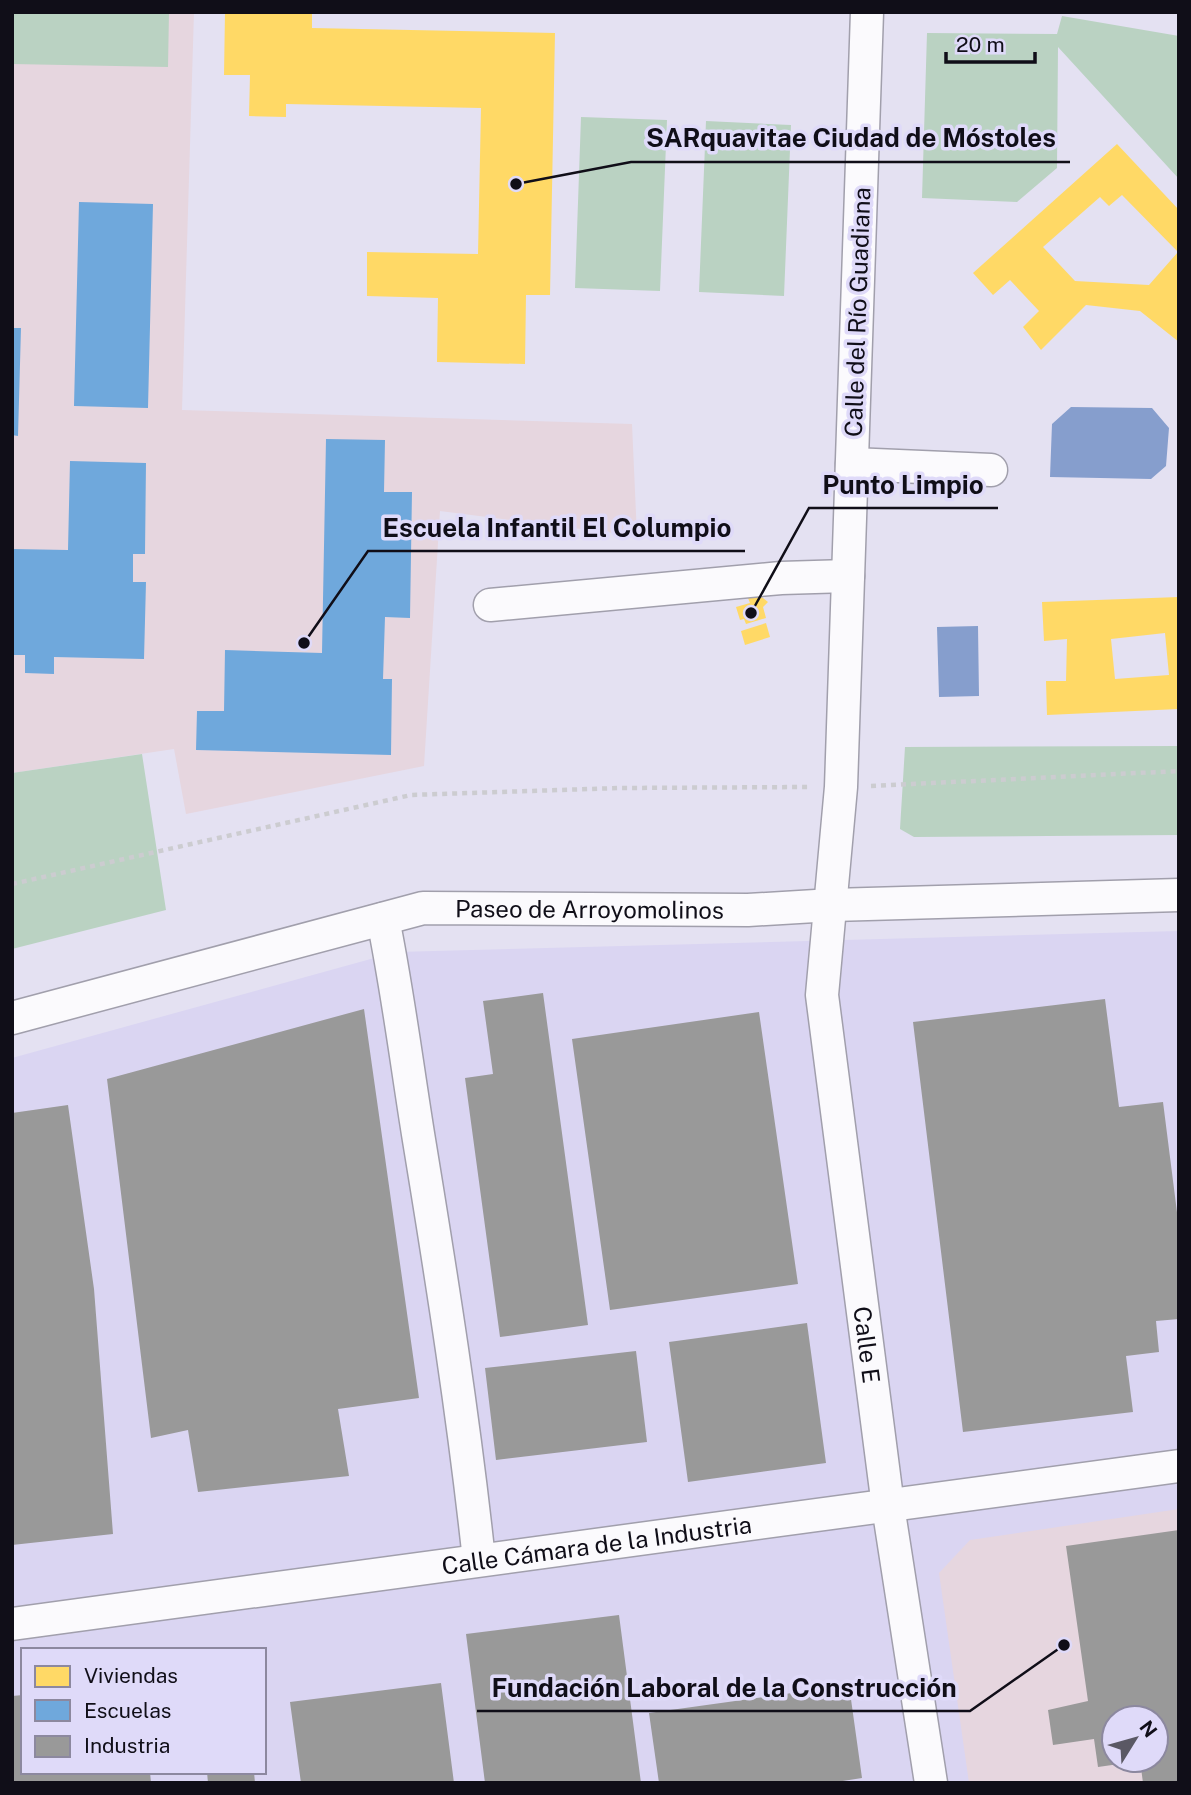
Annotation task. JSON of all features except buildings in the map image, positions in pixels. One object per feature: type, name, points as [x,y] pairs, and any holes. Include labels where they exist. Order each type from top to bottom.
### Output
[{"type":"street","name":"Calle del Río Guadiana","points":[[832,905],[841,787],[867,12]]},
{"type":"street","points":[[852,464],[991,470]]},
{"type":"street","points":[[490,605],[780,578],[848,576]]},
{"type":"street","name":"Paseo de Arroyomolinos","points":[[12,1018],[424,908],[748,910],[1179,895]]},
{"type":"street","name":"Calle E","points":[[832,905],[822,995],[888,1506],[931,1783]]},
{"type":"street","points":[[383,919],[400,1004],[411,1091],[463,1412],[479,1560]]},
{"type":"street","name":"Calle Cámara de la Industria","points":[[12,1624],[1179,1465]]},
{"type":"path","points":[[12,884],[411,795],[618,788],[841,787],[1179,771]]},
{"type":"shaded area","points":[[12,12],[194,12],[182,410],[632,424],[637,536],[440,511],[424,766],[186,814],[174,749],[12,773]]},
{"type":"shaded area","points":[[1179,931],[1179,1783],[12,1783],[12,1058],[396,952]]},
{"type":"shaded area","points":[[1179,1509],[1179,1783],[969,1783],[939,1573],[970,1540]]},
{"type":"green space","points":[[12,12],[169,12],[168,67],[12,64]]},
{"type":"green space","points":[[1062,16],[1179,36],[1179,179],[1058,47],[1057,168],[1017,202],[922,198],[927,33],[1057,34]]},
{"type":"green space","points":[[581,117],[667,120],[660,291],[575,288]]},
{"type":"green space","points":[[706,121],[791,125],[784,296],[699,292]]},
{"type":"green space","points":[[1179,746],[1179,835],[914,837],[900,829],[905,747]]},
{"type":"green space","points":[[142,754],[166,910],[12,949],[12,773]]},
{"type":"water","points":[[1071,407],[1152,408],[1169,428],[1166,466],[1151,479],[1050,477],[1052,424]]},
{"type":"water","points":[[978,626],[979,696],[939,697],[937,627]]},
{"type":"place","name":"SARquavitae Ciudad de Móstoles","points":[[516,184]]},
{"type":"place","name":"Punto Limpio","points":[[751,613]]},
{"type":"place","name":"Escuela Infantil El Columpio","points":[[304,643]]},
{"type":"place","name":"Fundación Laboral de la Construcción","points":[[1064,1645]]}]
